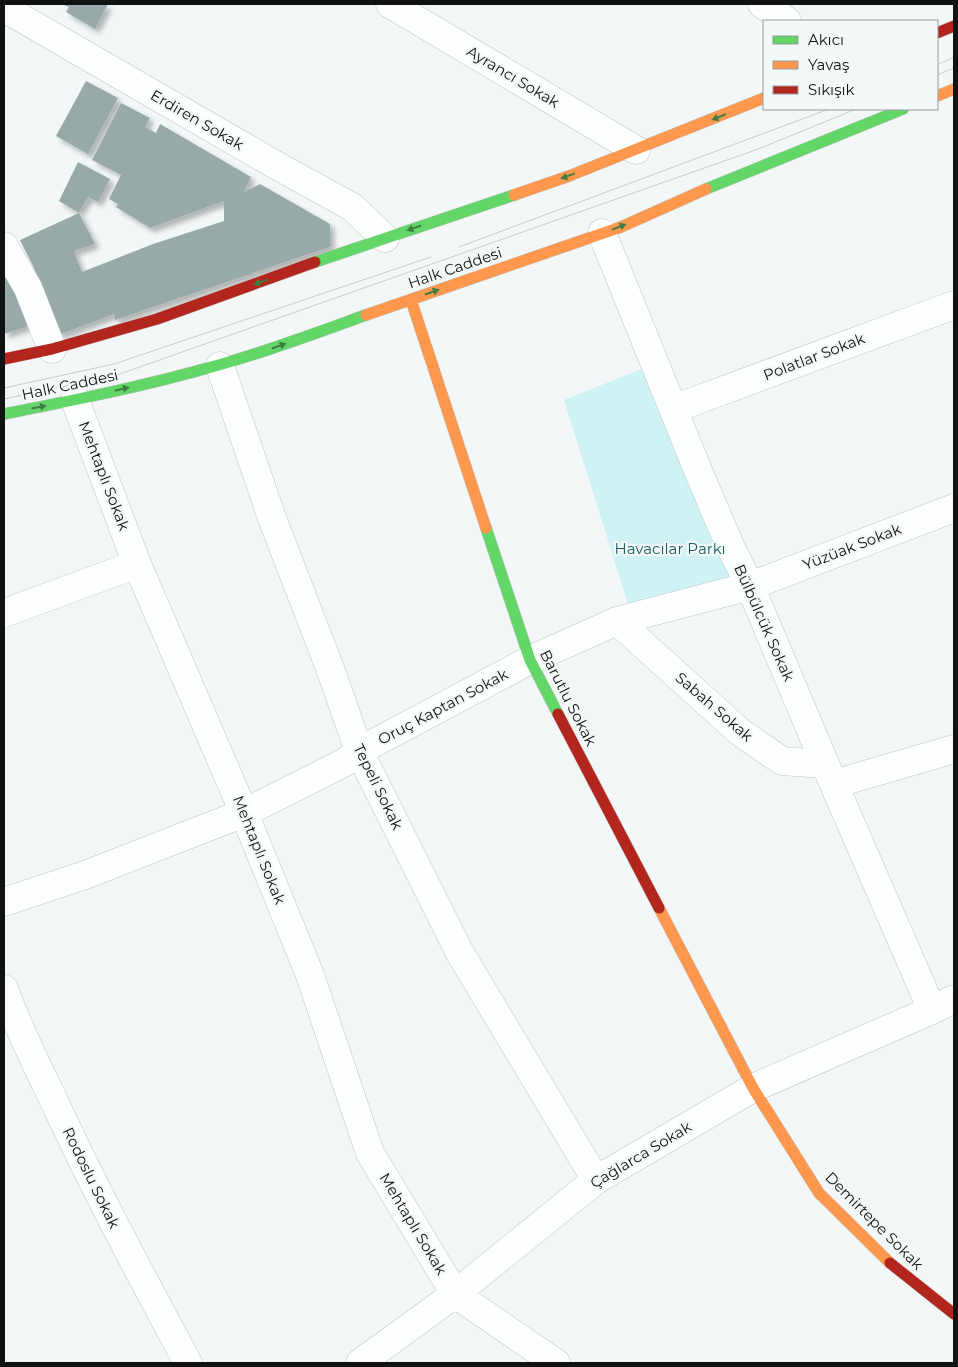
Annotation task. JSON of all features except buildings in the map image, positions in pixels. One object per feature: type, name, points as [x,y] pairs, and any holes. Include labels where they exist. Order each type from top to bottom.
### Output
[{"type":"main road","points":[[938,33],[954,26]]},
{"type":"main road","points":[[938,96],[954,89]]},
{"type":"main road","points":[[4,359],[52,349],[157,319],[385,238],[569,176],[763,98]]},
{"type":"main road","name":"Halk Caddesi","points":[[4,414],[75,400],[220,366],[621,227],[676,201],[901,110]]},
{"type":"main road","name":"Barutlu Sokak","points":[[410,300],[530,660],[753,1088]]},
{"type":"main road","name":"Demirtepe Sokak","points":[[753,1088],[819,1193],[892,1266],[954,1314]]},
{"type":"street","name":"Ayrancı Sokak","points":[[390,4],[636,150]]},
{"type":"street","name":"Erdiren Sokak","points":[[4,8],[352,208],[385,238]]},
{"type":"street","name":"Bülbülcük Sokak","points":[[602,233],[720,523],[750,586],[829,774],[943,1005]]},
{"type":"street","points":[[4,246],[28,288],[52,349]]},
{"type":"street","name":"Polatlar Sokak","points":[[674,409],[954,305]]},
{"type":"street","name":"Tepeli Sokak","points":[[220,366],[272,518],[331,671],[359,751],[460,953],[596,1180]]},
{"type":"street","name":"Mehtaplı Sokak","points":[[75,400],[137,564],[244,813],[310,975],[370,1153],[455,1294]]},
{"type":"street","name":"Yüzüak Sokak","points":[[750,586],[954,508]]},
{"type":"street","points":[[4,613],[137,564]]},
{"type":"street","name":"Oruç Kaptan Sokak","points":[[4,902],[85,875],[244,813],[345,762],[359,751],[530,660],[617,621],[750,586]]},
{"type":"street","name":"Sabah Sokak","points":[[617,621],[740,732],[782,761],[829,774]]},
{"type":"street","points":[[829,774],[954,749]]},
{"type":"street","name":"Rodoslu Sokak","points":[[4,989],[9,1018],[118,1232],[188,1363]]},
{"type":"street","name":"Çağlarca Sokak","points":[[360,1363],[455,1294],[596,1180],[753,1088],[943,1005]]},
{"type":"street","points":[[455,1294],[556,1363]]},
{"type":"green space","name":"Havacılar Parkı","points":[[654,364],[750,586],[632,617],[564,400]]},
{"type":"tram line","points":[[938,65],[954,57]]},
{"type":"tram line","points":[[938,75],[954,68]]},
{"type":"tram line","points":[[459,247],[826,110]]},
{"type":"tram line","points":[[4,399],[117,375],[761,148],[854,110]]},
{"type":"tram line","points":[[4,388],[114,364],[431,257]]},
{"type":"traffic: fast","points":[[706,189],[901,110]]},
{"type":"traffic: fast","points":[[315,262],[514,195]]},
{"type":"traffic: fast","points":[[4,414],[110,392],[234,361],[366,315]]},
{"type":"traffic: fast","points":[[486,528],[530,660],[558,714]]},
{"type":"traffic: slow","points":[[938,96],[954,89]]},
{"type":"traffic: slow","points":[[514,195],[569,176],[763,98]]},
{"type":"traffic: slow","points":[[366,315],[621,227],[706,189]]},
{"type":"traffic: slow","points":[[411,300],[486,528]]},
{"type":"traffic: slow","points":[[659,908],[753,1088],[819,1193],[890,1263]]},
{"type":"traffic: jam","points":[[938,33],[954,26]]},
{"type":"traffic: jam","points":[[4,359],[52,349],[157,319],[315,262]]},
{"type":"traffic: jam","points":[[558,714],[659,908]]},
{"type":"traffic: jam","points":[[890,1263],[954,1314]]}]
